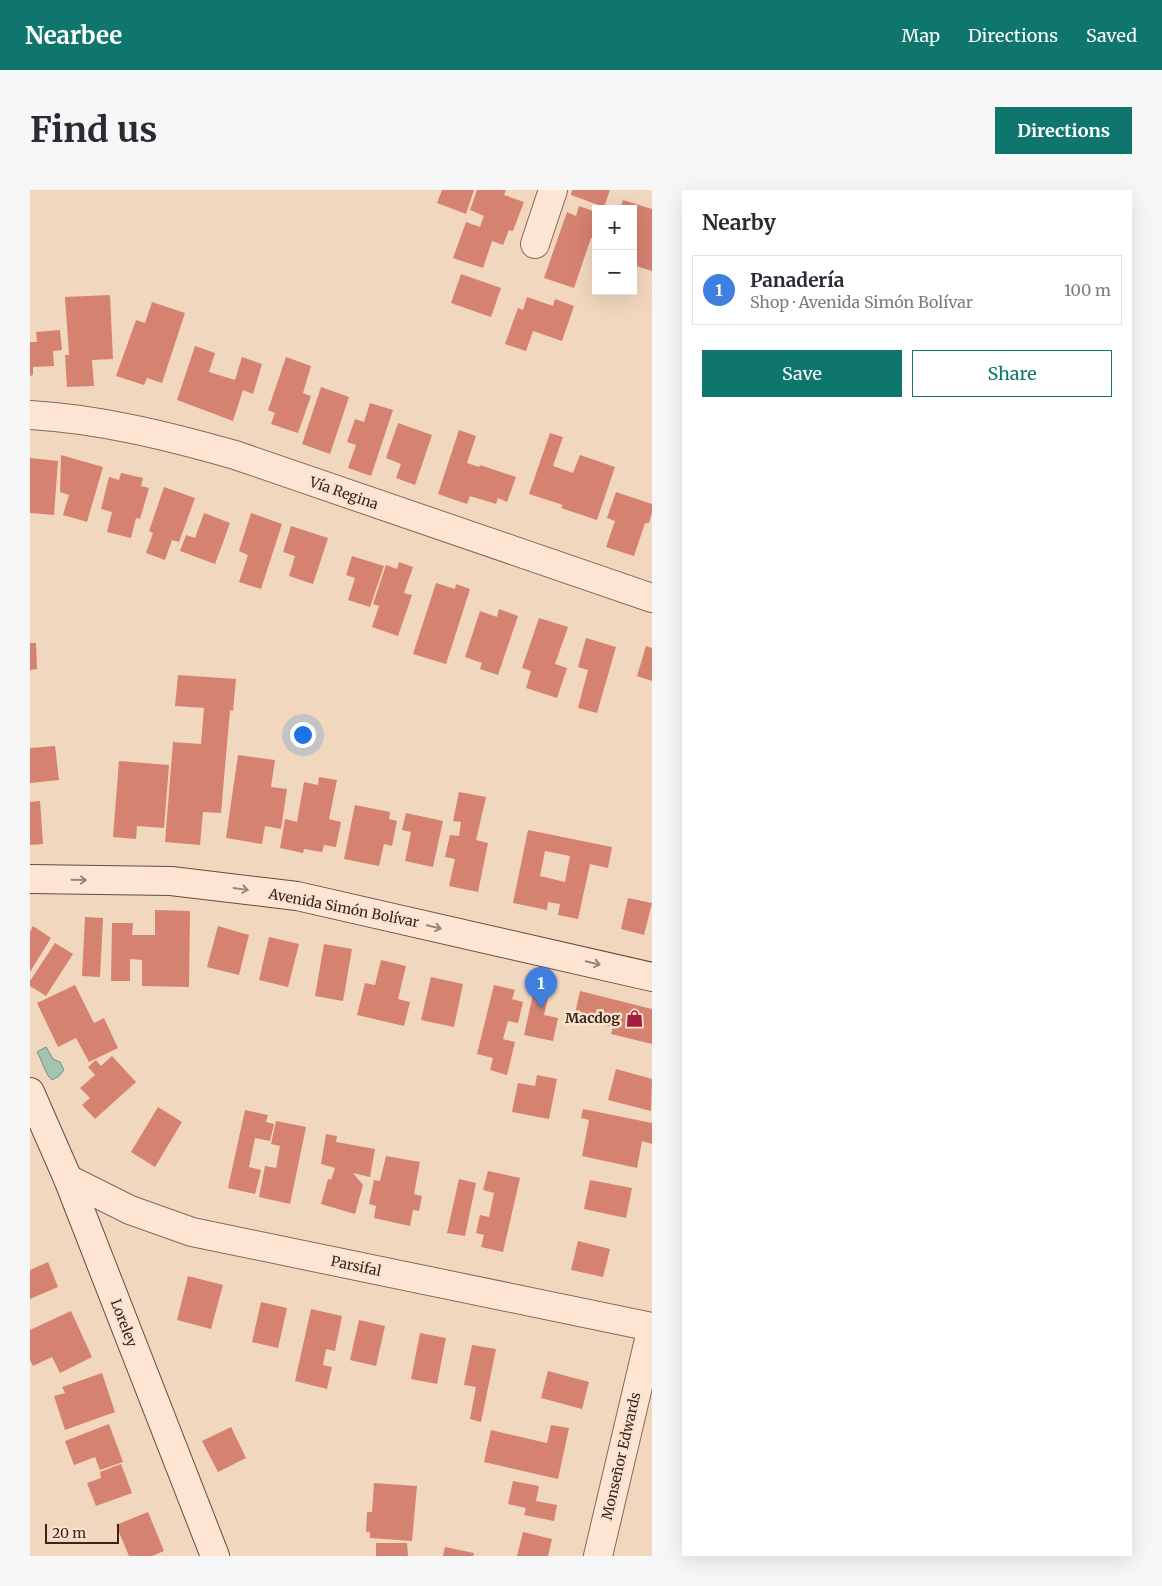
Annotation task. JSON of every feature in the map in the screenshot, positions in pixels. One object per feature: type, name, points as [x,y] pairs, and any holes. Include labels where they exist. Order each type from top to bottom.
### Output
[{"type":"street","points":[[535,244],[553,190]]},
{"type":"street","name":"Vía Regina","points":[[30,415],[134,429],[235,455],[652,598]]},
{"type":"street","name":"Avenida Simón Bolívar","points":[[30,879],[171,881],[297,896],[652,977]]},
{"type":"street","name":"Loreley","points":[[30,1092],[68,1179],[215,1556]]},
{"type":"street","name":"Parsifal","points":[[68,1179],[130,1210],[192,1232],[652,1327]]},
{"type":"street","name":"Monseñor Edwards","points":[[598,1556],[652,1327]]},
{"type":"shaded area","points":[[46,1047],[53,1059],[60,1062],[64,1070],[52,1080],[37,1052]]},
{"type":"building","points":[[442,190],[474,190],[466,214],[437,203]]},
{"type":"building","points":[[477,190],[506,190],[504,195],[524,202],[513,231],[509,230],[503,245],[492,241],[483,268],[453,258],[466,222],[480,227],[484,216],[470,210]]},
{"type":"building","points":[[572,190],[610,190],[605,205],[598,205],[571,195]]},
{"type":"building","points":[[623,200],[652,209],[652,271],[637,266],[637,205],[621,205]]},
{"type":"building","points":[[579,206],[592,211],[592,238],[574,288],[544,278],[567,212],[576,216]]},
{"type":"building","points":[[461,274],[501,288],[491,317],[451,303]]},
{"type":"building","points":[[110,295],[113,359],[92,360],[94,386],[67,387],[65,355],[69,355],[65,297]]},
{"type":"building","points":[[527,297],[553,306],[555,299],[574,306],[562,341],[533,331],[526,351],[505,344],[518,308],[523,310]]},
{"type":"building","points":[[152,302],[185,313],[162,383],[147,378],[144,385],[116,376],[136,320],[145,323]]},
{"type":"building","points":[[60,330],[62,350],[53,351],[54,366],[33,367],[33,375],[30,376],[30,342],[37,342],[36,332]]},
{"type":"building","points":[[195,346],[215,353],[209,372],[235,380],[242,357],[262,364],[253,394],[243,390],[233,421],[177,400]]},
{"type":"building","points":[[286,357],[311,366],[303,393],[311,396],[298,433],[271,424],[275,413],[268,410]]},
{"type":"building","points":[[321,387],[349,397],[330,454],[302,444]]},
{"type":"building","points":[[370,403],[393,410],[371,476],[348,468],[356,445],[347,442],[355,419],[364,422]]},
{"type":"building","points":[[398,423],[432,435],[415,485],[396,478],[401,464],[386,458]]},
{"type":"building","points":[[459,430],[476,436],[467,463],[479,467],[480,465],[516,477],[507,502],[498,498],[496,504],[470,496],[467,504],[438,494]]},
{"type":"building","points":[[550,433],[563,437],[553,466],[573,473],[580,455],[615,467],[597,520],[561,508],[563,505],[529,494]]},
{"type":"building","points":[[61,455],[103,467],[87,522],[63,515],[69,495],[60,492]]},
{"type":"building","points":[[30,458],[58,461],[54,515],[30,513]]},
{"type":"building","points":[[121,473],[143,478],[141,486],[149,488],[140,519],[136,518],[131,538],[107,532],[112,512],[101,509],[109,477],[119,480]]},
{"type":"building","points":[[164,487],[195,498],[179,542],[172,540],[165,560],[146,553],[153,533],[149,531]]},
{"type":"building","points":[[616,492],[652,504],[649,523],[645,523],[634,556],[606,547],[615,521],[607,518]]},
{"type":"building","points":[[204,513],[230,523],[215,564],[180,551],[186,535],[195,538]]},
{"type":"building","points":[[251,513],[282,524],[261,589],[239,582],[248,555],[239,551]]},
{"type":"building","points":[[291,526],[328,538],[313,584],[289,576],[295,556],[283,552]]},
{"type":"building","points":[[352,556],[384,566],[370,607],[348,600],[355,578],[346,575]]},
{"type":"building","points":[[399,562],[413,567],[404,593],[412,595],[398,636],[372,627],[379,606],[373,604],[386,565],[397,569]]},
{"type":"building","points":[[436,583],[455,589],[456,584],[470,589],[446,664],[413,654]]},
{"type":"building","points":[[499,609],[518,616],[498,675],[480,669],[482,663],[465,657],[480,611],[497,617]]},
{"type":"building","points":[[539,618],[568,627],[555,664],[567,668],[557,698],[526,688],[531,671],[522,668]]},
{"type":"building","points":[[586,638],[616,647],[597,713],[578,708],[588,670],[578,667]]},
{"type":"building","points":[[30,643],[36,643],[37,669],[30,670]]},
{"type":"building","points":[[646,646],[652,648],[652,681],[637,676]]},
{"type":"building","points":[[178,675],[236,679],[233,711],[230,710],[221,813],[203,812],[200,845],[165,842],[173,742],[201,744],[204,708],[175,706]]},
{"type":"building","points":[[55,746],[59,780],[30,783],[30,748]]},
{"type":"building","points":[[238,755],[275,760],[271,787],[287,789],[281,829],[265,826],[262,844],[226,838]]},
{"type":"building","points":[[119,761],[169,765],[164,828],[137,826],[136,839],[113,837]]},
{"type":"building","points":[[319,777],[337,780],[329,819],[341,822],[336,847],[324,845],[322,852],[304,849],[303,853],[280,848],[285,819],[297,822],[304,782],[318,785]]},
{"type":"building","points":[[459,792],[486,797],[476,840],[488,843],[478,892],[449,886],[455,859],[445,857],[450,835],[459,836],[461,822],[453,821]]},
{"type":"building","points":[[40,801],[43,844],[30,845],[30,802]]},
{"type":"building","points":[[355,805],[390,812],[389,819],[397,821],[392,846],[384,844],[379,866],[344,859]]},
{"type":"building","points":[[406,813],[443,821],[433,867],[405,861],[411,832],[402,830]]},
{"type":"building","points":[[528,830],[612,847],[608,868],[590,864],[578,919],[558,915],[560,904],[548,902],[547,910],[513,903]],"holes":[[[545,851],[570,856],[565,882],[540,876]]]},
{"type":"building","points":[[628,898],[652,903],[644,935],[621,929]]},
{"type":"building","points":[[155,910],[190,911],[189,987],[142,986],[142,960],[130,959],[130,981],[111,981],[112,923],[133,923],[132,935],[155,935]]},
{"type":"building","points":[[85,917],[103,918],[100,977],[82,976]]},
{"type":"building","points":[[33,926],[51,938],[30,972],[30,932]]},
{"type":"building","points":[[218,926],[249,935],[239,975],[207,967]]},
{"type":"building","points":[[269,937],[299,944],[288,987],[259,980]]},
{"type":"building","points":[[55,943],[73,954],[46,996],[30,986],[30,981]]},
{"type":"building","points":[[324,944],[352,949],[343,1001],[315,996]]},
{"type":"building","points":[[381,960],[406,966],[398,999],[410,1002],[404,1026],[357,1015],[365,983],[375,985]]},
{"type":"building","points":[[431,977],[463,984],[454,1027],[421,1020]]},
{"type":"building","points":[[75,985],[94,1023],[104,1018],[118,1048],[89,1062],[76,1038],[58,1047],[37,1003]]},
{"type":"building","points":[[494,985],[515,990],[512,999],[523,1002],[518,1023],[508,1021],[503,1039],[515,1042],[507,1075],[490,1070],[493,1058],[477,1054]]},
{"type":"building","points":[[534,990],[549,993],[544,1015],[558,1018],[553,1041],[524,1035]]},
{"type":"building","points":[[580,991],[652,1009],[652,1044],[611,1034],[613,1027],[574,1018]]},
{"type":"building","points":[[112,1056],[136,1082],[95,1119],[82,1105],[90,1098],[80,1088],[95,1075],[88,1067],[96,1060],[101,1066]]},
{"type":"building","points":[[616,1069],[652,1079],[651,1111],[608,1100]]},
{"type":"building","points":[[537,1075],[557,1079],[549,1119],[512,1112],[518,1083],[535,1086]]},
{"type":"building","points":[[158,1107],[182,1122],[155,1167],[131,1152]]},
{"type":"building","points":[[583,1109],[652,1123],[652,1144],[642,1141],[637,1168],[582,1156],[589,1120],[581,1118]]},
{"type":"building","points":[[245,1110],[268,1115],[266,1122],[274,1124],[270,1141],[255,1138],[249,1167],[261,1170],[255,1194],[228,1188]]},
{"type":"building","points":[[276,1121],[306,1127],[290,1204],[259,1197],[265,1166],[276,1168],[280,1146],[271,1144]]},
{"type":"building","points":[[326,1134],[337,1136],[336,1142],[375,1149],[370,1177],[353,1173],[363,1185],[355,1214],[321,1204],[328,1179],[331,1180],[335,1168],[321,1164]]},
{"type":"building","points":[[386,1156],[420,1162],[414,1194],[422,1196],[419,1211],[413,1210],[410,1226],[374,1218],[376,1206],[369,1204],[374,1180],[380,1181]]},
{"type":"building","points":[[488,1171],[520,1178],[503,1252],[481,1247],[484,1235],[476,1233],[480,1215],[489,1217],[494,1193],[483,1190]]},
{"type":"building","points":[[459,1179],[476,1183],[465,1236],[447,1233]]},
{"type":"building","points":[[590,1180],[632,1188],[626,1218],[584,1209]]},
{"type":"building","points":[[578,1241],[610,1249],[603,1277],[571,1270]]},
{"type":"building","points":[[48,1262],[58,1287],[30,1299],[30,1270]]},
{"type":"building","points":[[188,1276],[223,1285],[211,1329],[177,1320]]},
{"type":"building","points":[[261,1302],[287,1308],[278,1348],[252,1342]]},
{"type":"building","points":[[311,1309],[342,1316],[335,1351],[326,1349],[323,1365],[332,1367],[327,1389],[295,1381]]},
{"type":"building","points":[[71,1311],[92,1357],[60,1373],[52,1357],[33,1366],[30,1360],[30,1330]]},
{"type":"building","points":[[359,1320],[385,1326],[376,1366],[350,1360]]},
{"type":"building","points":[[420,1333],[446,1338],[437,1384],[411,1379]]},
{"type":"building","points":[[472,1345],[496,1349],[481,1422],[470,1419],[476,1387],[464,1385]]},
{"type":"building","points":[[548,1371],[589,1382],[582,1409],[541,1398]]},
{"type":"building","points":[[102,1373],[115,1412],[65,1430],[54,1396],[65,1393],[62,1387]]},
{"type":"building","points":[[109,1424],[123,1462],[100,1470],[95,1457],[74,1465],[65,1441]]},
{"type":"building","points":[[551,1425],[569,1428],[558,1479],[484,1462],[491,1430],[547,1443]]},
{"type":"building","points":[[231,1427],[246,1458],[218,1472],[202,1441]]},
{"type":"building","points":[[121,1464],[132,1493],[96,1506],[87,1483],[101,1478],[100,1472]]},
{"type":"building","points":[[513,1481],[539,1486],[536,1501],[557,1505],[554,1521],[524,1515],[526,1508],[508,1504]]},
{"type":"building","points":[[374,1483],[417,1486],[412,1541],[370,1538],[370,1532],[366,1532],[367,1512],[372,1512]]},
{"type":"building","points":[[148,1512],[164,1551],[152,1556],[129,1556],[116,1525]]},
{"type":"building","points":[[523,1532],[552,1539],[548,1556],[517,1556]]},
{"type":"building","points":[[376,1543],[407,1543],[408,1556],[376,1556]]},
{"type":"building","points":[[445,1547],[474,1553],[473,1556],[443,1556]]},
{"type":"place","name":"Panadería","points":[[541,1008]]},
{"type":"place","name":"Macdog","points":[[634,1018]]}]
